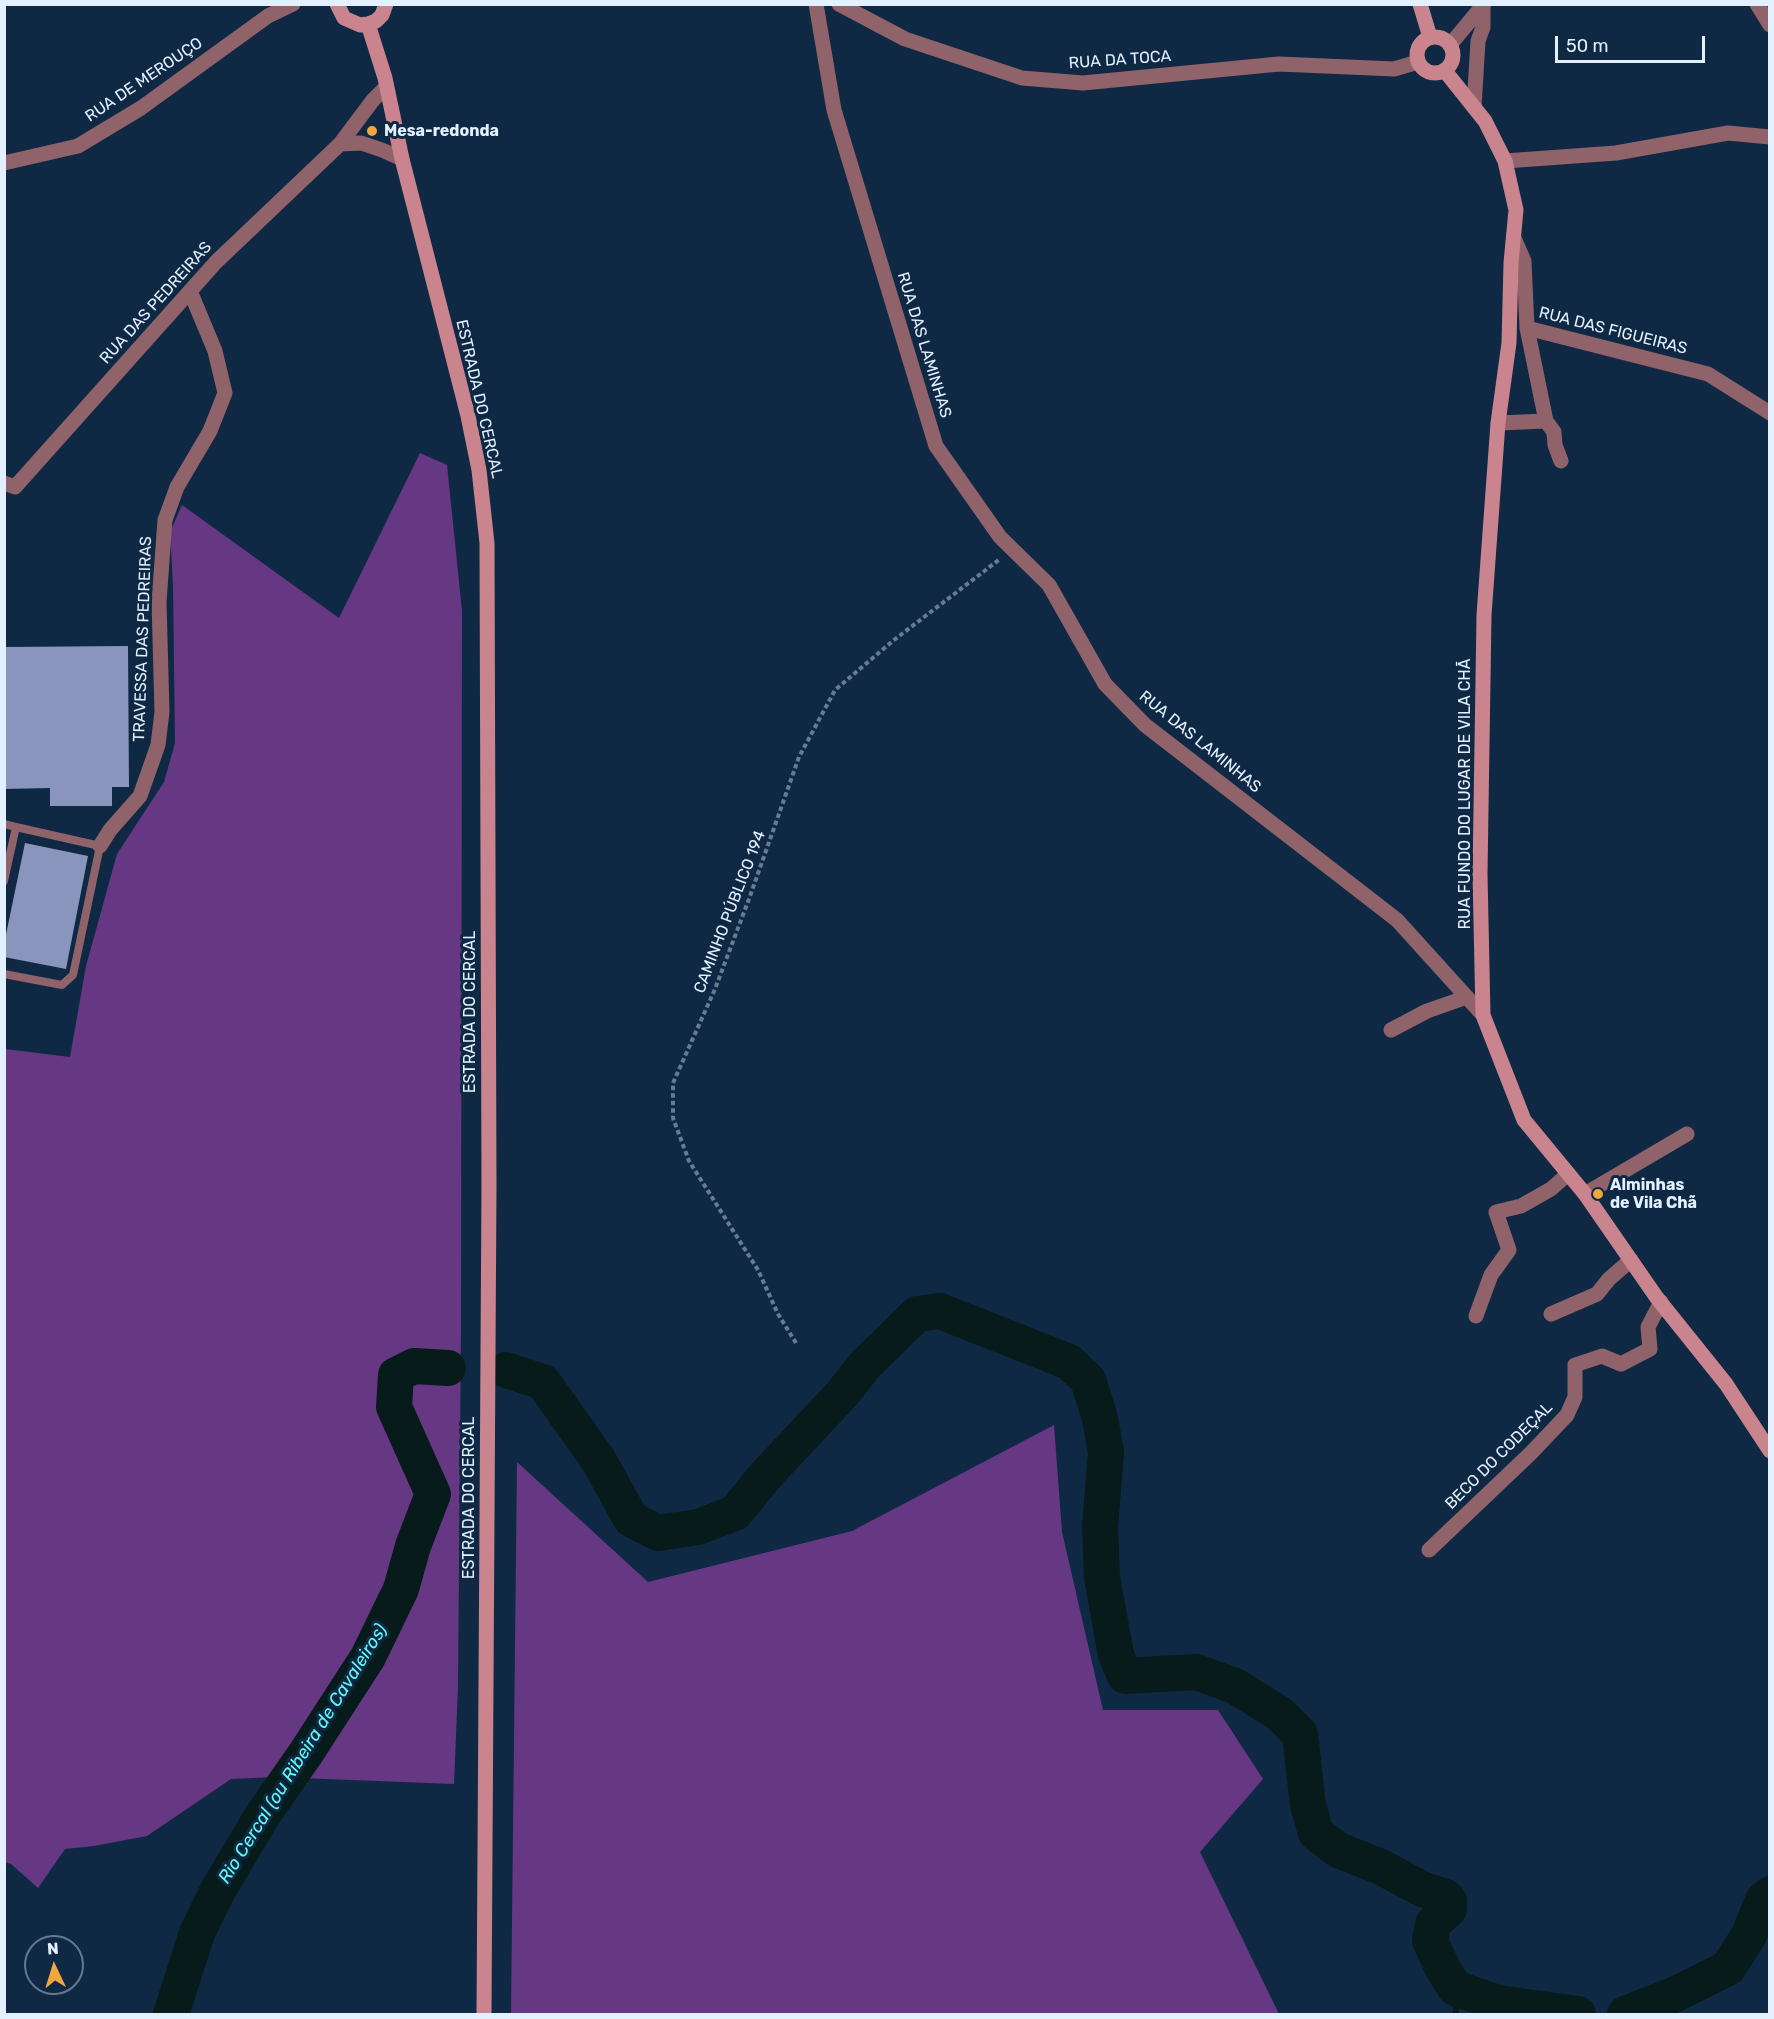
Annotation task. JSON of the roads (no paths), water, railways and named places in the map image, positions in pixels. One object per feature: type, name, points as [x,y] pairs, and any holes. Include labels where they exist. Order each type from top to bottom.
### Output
[{"type":"street","name":"RUA DE MEROUÇO","points":[[4,163],[78,146],[141,108],[268,16],[293,4]]},
{"type":"street","points":[[337,4],[344,18],[351,23],[368,24],[382,15],[386,4]]},
{"type":"street","name":"RUA DAS LAMINHAS","points":[[816,4],[834,110],[936,446],[1000,537],[1049,585],[1105,684],[1145,725],[1397,920],[1483,1015]]},
{"type":"street","name":"RUA DA TOCA","points":[[839,4],[905,39],[1022,78],[1083,83],[1279,63],[1394,69],[1418,62]]},
{"type":"street","points":[[1420,4],[1430,37]]},
{"type":"street","points":[[1757,4],[1770,25]]},
{"type":"street","points":[[1450,45],[1484,5]]},
{"type":"street","points":[[1474,107],[1478,41],[1483,27],[1484,5]]},
{"type":"street","name":"ESTRADA DO CERCAL","points":[[368,24],[386,87],[402,159],[468,416],[479,470],[487,543],[489,1198],[484,2014]]},
{"type":"street","points":[[1430,37],[1442,38],[1450,45],[1452,62],[1445,70],[1432,73],[1421,68],[1418,62],[1417,50],[1420,44],[1430,37]]},
{"type":"street","name":"RUA FUNDO DO LUGAR DE VILA CHÃ","points":[[1445,70],[1485,121],[1505,161],[1516,210],[1511,263],[1509,343],[1498,423],[1484,615],[1480,874],[1483,1015],[1524,1120],[1585,1194],[1660,1302],[1726,1384],[1770,1450]]},
{"type":"street","name":"RUA DAS PEDREIRAS","points":[[4,499],[10,485],[216,262],[340,144],[373,100],[386,87]]},
{"type":"street","points":[[1505,161],[1616,153],[1728,133],[1770,137]]},
{"type":"street","points":[[340,144],[361,143],[402,159]]},
{"type":"street","name":"RUA DAS FIGUEIRAS","points":[[1514,238],[1524,261],[1527,328],[1708,374],[1770,413]]},
{"type":"street","name":"TRAVESSA DAS PEDREIRAS","points":[[100,846],[110,830],[140,796],[159,745],[162,712],[159,602],[165,520],[177,487],[210,432],[225,393],[215,351],[190,291]]},
{"type":"street","points":[[1527,328],[1546,421],[1554,432],[1555,445],[1561,461]]},
{"type":"street","points":[[1498,423],[1546,421]]},
{"type":"street","points":[[1391,1030],[1427,1011],[1467,997]]},
{"type":"street","points":[[1585,1194],[1687,1134]]},
{"type":"street","points":[[1476,1316],[1491,1275],[1509,1250],[1496,1212],[1521,1206],[1551,1189],[1568,1174]]},
{"type":"street","points":[[1551,1314],[1597,1294],[1609,1279],[1631,1260]]},
{"type":"street","name":"BECO DO CODEÇAL","points":[[1429,1550],[1531,1453],[1567,1415],[1575,1397],[1575,1365],[1602,1356],[1621,1364],[1650,1348],[1648,1327],[1660,1302]]},
{"type":"lane","points":[[4,824],[100,846],[73,975],[62,985],[4,974]]},
{"type":"lane","points":[[4,881],[16,827]]},
{"type":"waterway","name":"Rio Cercal (ou Ribeira de Cavaleiros)","points":[[506,1370],[543,1382],[599,1461],[631,1519],[658,1533],[698,1527],[735,1513],[766,1475],[842,1394],[865,1365],[917,1314],[940,1311],[1069,1362],[1088,1380],[1100,1418],[1106,1453],[1100,1527],[1102,1577],[1116,1655],[1125,1676],[1196,1672],[1235,1686],[1280,1714],[1300,1734],[1308,1805],[1316,1833],[1338,1850],[1381,1867],[1422,1889],[1446,1897],[1449,1901],[1449,1909],[1433,1924],[1430,1941],[1455,1988],[1498,2003],[1578,2014]]},
{"type":"waterway","name":"Rio Cercal (ou Ribeira de Cavaleiros)","points":[[171,2014],[197,1933],[217,1892],[262,1816],[368,1657],[401,1589],[413,1546],[433,1494],[394,1407],[396,1375],[414,1366],[448,1368]]},
{"type":"waterway","name":"Rio Cercal (ou Ribeira de Cavaleiros)","points":[[1625,2014],[1676,1994],[1728,1968],[1749,1935],[1763,1900],[1770,1894]]},
{"type":"waterway","points":[[1455,1988],[1456,2014]]},
{"type":"place","name":"Mesa-redonda","points":[[372,131]]},
{"type":"place","name":"Alminhas de Vila Chã","points":[[1598,1194]]}]
